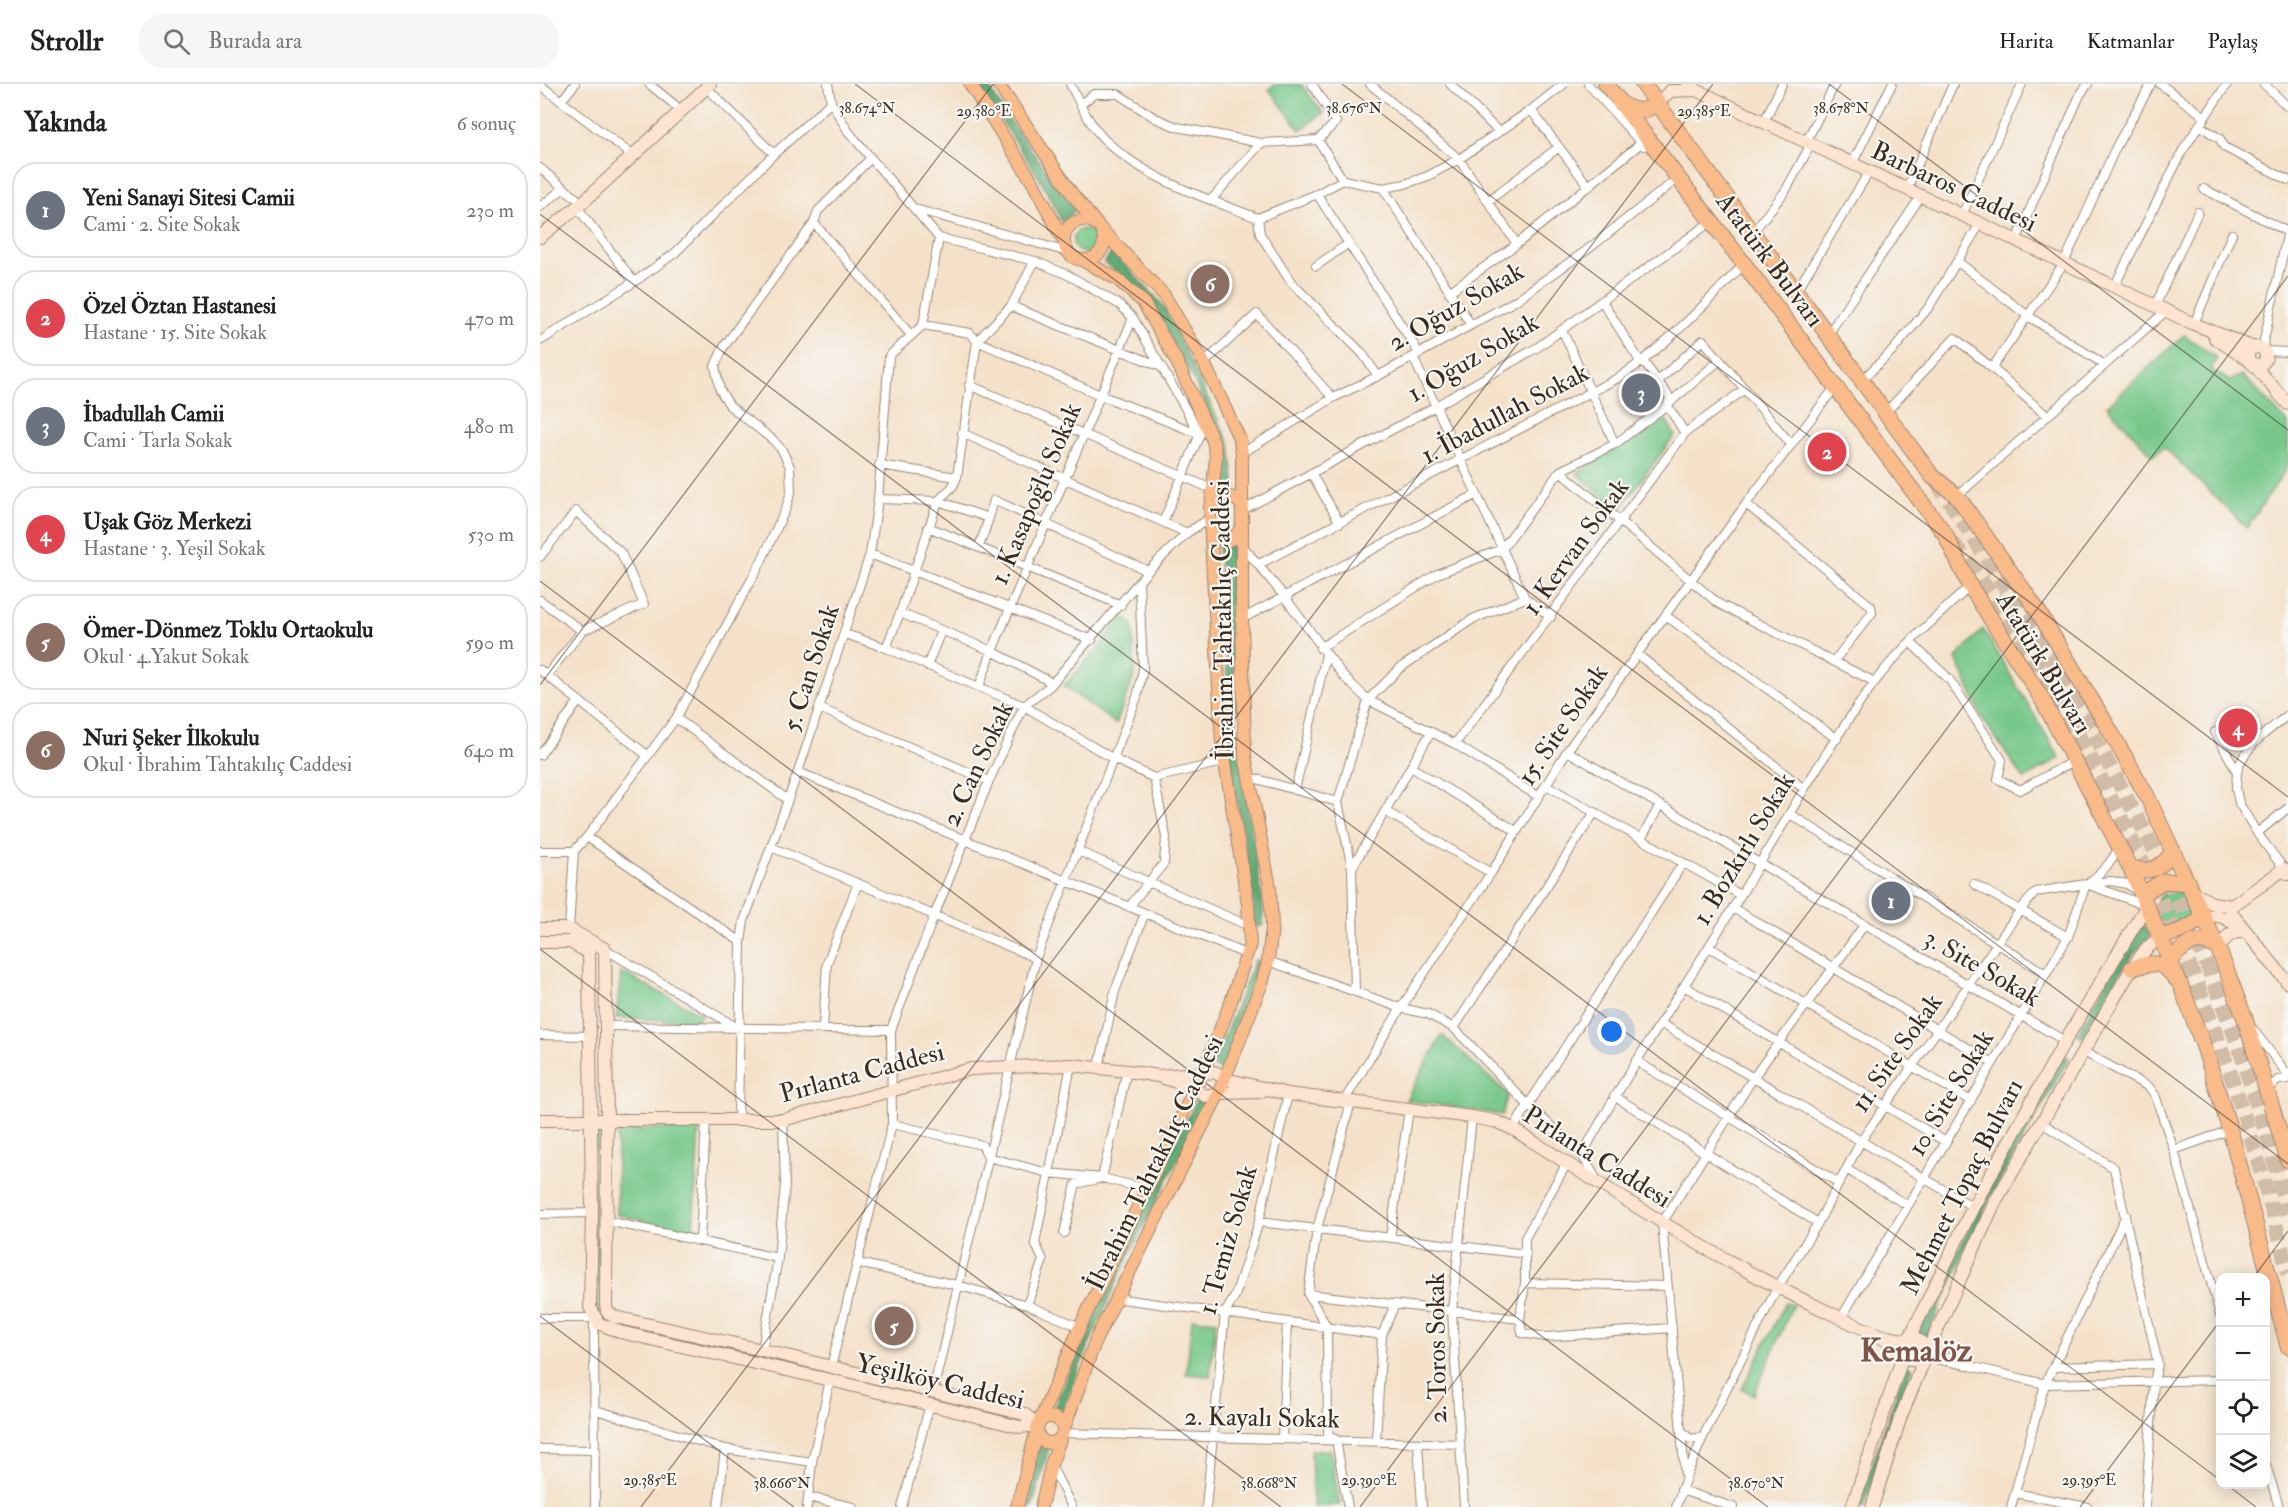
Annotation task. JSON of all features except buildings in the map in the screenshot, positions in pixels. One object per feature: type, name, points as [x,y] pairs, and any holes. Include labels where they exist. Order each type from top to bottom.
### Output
[{"type":"highway","name":"Atatürk Bulvarı","points":[[1606,84],[1677,179],[1712,221],[1945,534],[1970,586],[2042,699],[2130,867],[2181,986],[2204,1047],[2230,1130],[2288,1346]]},
{"type":"highway","points":[[1617,84],[1619,102],[1629,109],[1639,111],[1649,109],[1658,103]]},
{"type":"highway","name":"Atatürk Bulvarı","points":[[1643,84],[1863,379],[1932,476],[1957,496],[2036,608],[2109,729],[2146,796],[2218,948],[2246,1019],[2288,1160]]},
{"type":"highway","points":[[2130,867],[2141,872],[2157,868],[2173,851]]},
{"type":"highway","points":[[2145,900],[2163,881],[2191,888]]},
{"type":"highway","points":[[2161,936],[2174,934],[2204,917]]},
{"type":"highway","points":[[2171,960],[2192,942],[2208,943],[2218,948]]},
{"type":"highway","points":[[2132,968],[2152,963],[2164,965],[2181,986]]},
{"type":"main road","points":[[970,84],[1032,181],[1066,246],[1077,259],[1094,257],[1103,247],[1103,233],[1090,221],[1074,223],[1066,231],[1066,246]]},
{"type":"main road","name":"İbrahim Tahtakılıç Caddesi","points":[[998,84],[1033,139],[1099,227],[1164,295],[1204,363],[1240,440],[1243,507],[1241,544],[1245,756],[1270,888],[1272,927],[1269,961],[1225,1079],[1096,1339],[1051,1465],[1041,1507]]},
{"type":"main road","name":"İbrahim Tahtakılıç Caddesi","points":[[1017,1507],[1038,1425],[1080,1327],[1203,1072],[1231,1002],[1250,944],[1248,904],[1223,762],[1210,518],[1216,456],[1177,362],[1143,302],[1117,279],[1082,260]]},
{"type":"main road","points":[[1242,528],[1235,537],[1227,541],[1218,537],[1210,518],[1217,498],[1226,495],[1234,498],[1243,507]]},
{"type":"main road","points":[[1248,955],[1269,961]]},
{"type":"main road","points":[[1047,1418],[1056,1419],[1062,1425],[1063,1433],[1054,1442],[1045,1442],[1039,1435],[1038,1425],[1047,1418]]},
{"type":"street","points":[[561,101],[575,84]]},
{"type":"street","points":[[649,84],[681,110]]},
{"type":"street","points":[[828,84],[831,102],[848,131],[939,238],[1035,261],[1068,275],[1120,305],[1133,318],[1205,433]]},
{"type":"street","points":[[1070,84],[1105,141],[1141,168],[1167,183],[1258,218],[1317,194],[1343,180],[1383,188],[1405,184],[1428,176],[1499,132],[1564,84]]},
{"type":"street","points":[[1081,104],[1094,94],[1118,94],[1155,118],[1177,127],[1261,143],[1318,140],[1336,123],[1312,84]]},
{"type":"street","points":[[1370,84],[1458,159],[1517,244]]},
{"type":"street","points":[[1449,84],[1460,88],[1499,132]]},
{"type":"street","points":[[1588,84],[1640,144],[1659,155]]},
{"type":"street","points":[[1764,122],[1782,84]]},
{"type":"street","points":[[1753,232],[1786,190],[1835,84]]},
{"type":"street","points":[[1852,164],[1892,84]]},
{"type":"street","points":[[1907,189],[1953,84]]},
{"type":"street","points":[[1962,215],[2022,84]]},
{"type":"street","points":[[2016,241],[2079,95],[2088,84]]},
{"type":"street","points":[[1992,368],[2064,263],[2116,147],[2151,84]]},
{"type":"street","points":[[2114,287],[2182,150],[2227,84]]},
{"type":"street","points":[[2264,84],[2288,107]]},
{"type":"street","points":[[540,85],[632,155]]},
{"type":"street","points":[[540,237],[580,205],[708,86],[774,154]]},
{"type":"street","points":[[2166,86],[2204,116]]},
{"type":"street","points":[[1658,103],[1670,92],[1696,87]]},
{"type":"street","name":"Barbaros Caddesi","points":[[1696,87],[1852,164],[2194,324]]},
{"type":"street","points":[[540,341],[634,282],[675,253],[774,154],[831,102]]},
{"type":"street","points":[[1531,110],[1589,187]]},
{"type":"street","points":[[2199,125],[2220,139],[2224,147],[2288,180]]},
{"type":"street","points":[[1318,140],[1343,180]]},
{"type":"street","points":[[1211,200],[1261,143]]},
{"type":"street","points":[[1449,292],[1517,244],[1640,144]]},
{"type":"street","points":[[1488,201],[1559,147]]},
{"type":"street","points":[[570,936],[574,851],[676,718],[760,564],[791,492],[790,467],[782,450],[773,440],[730,406],[720,390],[715,366],[723,348],[814,223],[818,211],[871,158]]},
{"type":"street","points":[[540,168],[580,205],[634,282]]},
{"type":"street","points":[[1797,290],[1869,172]]},
{"type":"street","name":"2. Oğuz Sokak","points":[[1242,453],[1333,398],[1515,301],[1587,250],[1677,179]]},
{"type":"street","points":[[540,207],[564,188]]},
{"type":"street","points":[[1383,188],[1471,325]]},
{"type":"street","points":[[2194,324],[2251,362],[2258,365],[2264,361],[2260,349],[2288,231],[2204,189]]},
{"type":"street","points":[[1317,194],[1416,355],[1436,406],[1525,598],[1551,617]]},
{"type":"street","points":[[1829,333],[1921,196]]},
{"type":"street","points":[[914,208],[1066,246]]},
{"type":"street","points":[[1957,496],[2105,365],[2160,308],[2198,212]]},
{"type":"street","points":[[1258,218],[1260,234],[1291,282],[1362,353],[1378,376]]},
{"type":"street","name":"1. Oğuz Sokak","points":[[1243,507],[1436,406],[1538,347],[1712,221]]},
{"type":"street","points":[[814,223],[911,335]]},
{"type":"street","points":[[1863,379],[1894,349],[1929,307],[1980,224]]},
{"type":"street","points":[[2194,324],[2232,234]]},
{"type":"street","points":[[939,238],[923,325],[970,333],[976,341],[1100,395],[1205,433]]},
{"type":"street","points":[[1316,266],[1349,243]]},
{"type":"street","points":[[886,648],[938,501],[948,493],[957,477],[976,341],[1011,306],[1035,261]]},
{"type":"street","points":[[1958,262],[2028,316],[2105,365]]},
{"type":"street","name":"1. İbadullah Sokak","points":[[1259,564],[1341,524],[1620,377],[1641,363],[1695,314],[1744,264]]},
{"type":"street","points":[[1602,301],[1641,363],[1646,365],[1670,398],[1667,405]]},
{"type":"street","points":[[1011,306],[1162,367]]},
{"type":"street","points":[[1204,363],[1257,314],[1333,398]]},
{"type":"street","name":"1. Kasapoğlu Sokak","points":[[979,687],[992,651],[1133,318]]},
{"type":"street","points":[[2194,324],[2260,349],[2288,352]]},
{"type":"street","name":"5. Can Sokak","points":[[738,1120],[741,942],[744,921],[798,772],[870,554],[878,499],[889,356],[923,325]]},
{"type":"street","points":[[1562,330],[1615,444]]},
{"type":"street","points":[[1887,412],[1955,338],[2047,416]]},
{"type":"street","points":[[1658,381],[1703,340],[1791,444]]},
{"type":"street","points":[[1320,648],[1437,574],[1502,549],[1560,471],[1615,444],[1667,405],[1720,360]]},
{"type":"street","points":[[2251,362],[2288,404]]},
{"type":"street","points":[[969,385],[1212,489]]},
{"type":"street","name":"15. Site Sokak","points":[[1308,1294],[1317,1229],[1348,1102],[1401,1008],[1491,873],[1568,751],[1746,504],[1836,386]]},
{"type":"street","name":"1. Kervan Sokak","points":[[1455,744],[1685,433],[1745,389]]},
{"type":"street","points":[[1667,405],[1685,433]]},
{"type":"street","points":[[962,433],[1187,533]]},
{"type":"street","points":[[1163,522],[1182,477],[1205,433]]},
{"type":"street","points":[[879,465],[957,477]]},
{"type":"street","points":[[1560,471],[1719,604],[1875,682]]},
{"type":"street","points":[[1311,473],[1341,524]]},
{"type":"street","points":[[1242,619],[1477,494]]},
{"type":"street","points":[[878,499],[938,501],[989,518]]},
{"type":"street","points":[[979,547],[994,500],[1148,571]]},
{"type":"street","points":[[1746,504],[1871,606],[1872,613],[1833,661]]},
{"type":"street","points":[[540,557],[576,511],[621,553],[644,604],[582,632],[544,672],[648,756]]},
{"type":"street","name":"2. Can Sokak","points":[[807,1502],[812,1462],[830,1373],[892,1124],[891,1030],[989,781],[1024,706],[1051,685],[1092,640],[1148,571],[1187,533],[1210,518]]},
{"type":"street","points":[[928,527],[1120,605]]},
{"type":"street","points":[[1241,544],[1284,596],[1326,656],[1368,700],[1455,744],[1539,797]]},
{"type":"street","points":[[870,554],[1092,640]]},
{"type":"street","points":[[902,1507],[930,1404],[1036,958],[1137,697],[1143,669],[1139,582]]},
{"type":"street","name":"1. Bozkırlı Sokak","points":[[1582,1155],[1614,1096],[1733,908],[1804,789],[1875,682],[1911,643],[1970,586]]},
{"type":"street","points":[[1355,992],[1352,868],[1338,802],[1368,700],[1400,668],[1473,619],[1525,598]]},
{"type":"street","points":[[540,600],[582,632]]},
{"type":"street","points":[[900,613],[992,651],[1047,680],[1051,685]]},
{"type":"street","points":[[1666,616],[1838,739]]},
{"type":"street","points":[[927,666],[941,631]]},
{"type":"street","points":[[845,634],[886,648],[1024,706],[1112,758],[1154,778],[1223,762]]},
{"type":"street","points":[[1911,643],[1949,679],[2002,760],[1998,779],[2020,790],[2074,761]]},
{"type":"street","points":[[1637,654],[1804,789]]},
{"type":"street","points":[[1295,790],[1326,656]]},
{"type":"street","points":[[540,755],[579,701]]},
{"type":"street","points":[[819,708],[989,781]]},
{"type":"street","points":[[2191,888],[2212,903],[2232,906],[2286,871],[2257,833],[2239,803],[2236,789],[2237,772],[2242,757],[2288,715]]},
{"type":"street","points":[[676,718],[788,800]]},
{"type":"street","points":[[1352,868],[1431,732]]},
{"type":"street","points":[[2215,732],[2237,772]]},
{"type":"street","name":"3. Site Sokak","points":[[1568,751],[2065,1041]]},
{"type":"street","points":[[1411,767],[1516,831]]},
{"type":"street","points":[[798,772],[1248,955]]},
{"type":"street","points":[[1250,777],[1338,802]]},
{"type":"street","points":[[1129,907],[1164,863],[1166,837],[1154,778]]},
{"type":"street","points":[[1546,784],[1740,895]]},
{"type":"street","points":[[1641,839],[1660,805]]},
{"type":"street","points":[[2257,833],[2288,808]]},
{"type":"street","points":[[1385,811],[1491,873]]},
{"type":"street","points":[[1454,1028],[1595,812]]},
{"type":"street","points":[[1790,814],[2046,974]]},
{"type":"street","points":[[587,837],[741,942]]},
{"type":"street","points":[[771,847],[1036,958]]},
{"type":"street","points":[[2086,884],[2108,866],[2119,847]]},
{"type":"street","points":[[540,851],[574,851]]},
{"type":"street","points":[[1078,851],[1249,926]]},
{"type":"street","points":[[1513,1129],[1683,863]]},
{"type":"street","name":"11. Site Sokak","points":[[1676,1507],[1703,1437],[1777,1288],[1818,1223],[1861,1141],[2020,910],[2036,892],[2111,880],[2127,884],[2145,900]]},
{"type":"street","points":[[823,1029],[826,963],[858,883]]},
{"type":"street","points":[[1974,884],[2068,937]]},
{"type":"street","points":[[2086,884],[2145,900]]},
{"type":"street","name":"10. Site Sokak","points":[[1841,1318],[2068,937],[2086,884]]},
{"type":"street","name":"Mehmet Topaç Bulvarı","points":[[1852,1507],[1907,1346],[1973,1207],[2145,900]]},
{"type":"street","points":[[2232,906],[2231,914],[2288,983]]},
{"type":"street","points":[[1733,908],[1994,1063]]},
{"type":"street","points":[[1099,1067],[1116,991],[1145,913]]},
{"type":"street","points":[[2204,917],[2210,915],[2223,917],[2244,931]]},
{"type":"street","points":[[1686,1477],[1662,1223],[1753,1078],[1865,924]]},
{"type":"street","points":[[540,928],[605,949],[739,1028]]},
{"type":"street","points":[[2218,948],[2230,934],[2244,931]]},
{"type":"street","points":[[540,942],[570,936]]},
{"type":"street","points":[[570,936],[589,953],[592,1213],[590,1307],[594,1318],[596,1507]]},
{"type":"street","name":"Mehmet Topaç Bulvarı","points":[[1872,1507],[1901,1416],[1995,1202],[2132,968],[2145,949],[2161,936]]},
{"type":"street","points":[[1709,946],[1971,1101]]},
{"type":"street","points":[[589,953],[605,949]]},
{"type":"street","points":[[540,1318],[594,1318],[607,1312],[605,949]]},
{"type":"street","points":[[1269,961],[1401,1008],[1428,1014],[1454,1028],[1528,1105],[1582,1155],[1599,1183]]},
{"type":"street","points":[[1683,986],[1946,1142]]},
{"type":"street","points":[[2246,1019],[2288,1077],[2278,1080],[2268,1089]]},
{"type":"street","points":[[1660,1023],[1973,1207]]},
{"type":"street","points":[[540,1035],[590,1031],[607,1026],[891,1030]]},
{"type":"street","points":[[2065,1041],[2149,1087],[2155,1095],[2174,1150],[2216,1301]]},
{"type":"street","points":[[1636,1061],[1839,1183]]},
{"type":"street","points":[[1027,1305],[1043,1260],[1035,1243],[1071,1065]]},
{"type":"street","name":"Pırlanta Caddesi","points":[[540,1120],[783,1120],[892,1088],[971,1069],[1010,1067],[1071,1065],[1127,1071],[1158,1076],[1195,1088],[1205,1096],[1219,1093],[1283,1093]]},
{"type":"street","points":[[1102,1178],[1127,1071]]},
{"type":"street","name":"Pırlanta Caddesi","points":[[1158,1076],[1215,1071],[1225,1079],[1283,1093],[1497,1122],[1513,1129],[1662,1223],[1777,1288],[1907,1346]]},
{"type":"street","name":"1. Temiz Sokak","points":[[1206,1507],[1226,1313],[1235,1296],[1259,1222],[1283,1093]]},
{"type":"street","points":[[1614,1096],[1818,1223]]},
{"type":"street","points":[[1390,1238],[1409,1109]]},
{"type":"street","name":"2. Toros Sokak","points":[[1464,1507],[1452,1311],[1472,1117]]},
{"type":"street","points":[[700,1241],[706,1119]]},
{"type":"street","points":[[760,1363],[778,1258],[785,1184],[783,1120]]},
{"type":"street","points":[[2040,1122],[2114,1168],[2158,1364],[2154,1382],[2145,1507]]},
{"type":"street","points":[[892,1124],[982,1145],[988,1157],[1048,1173],[1102,1178],[1147,1189]]},
{"type":"street","points":[[2174,1150],[2230,1130]]},
{"type":"street","points":[[1567,1163],[1525,1238],[1525,1283],[1520,1319],[1522,1333],[1545,1337],[1671,1328]]},
{"type":"street","points":[[1846,1168],[1907,1205]]},
{"type":"street","points":[[1064,1233],[1076,1184],[1102,1178]]},
{"type":"street","points":[[540,1214],[592,1213]]},
{"type":"street","points":[[2011,1507],[2045,1384],[2126,1215]]},
{"type":"street","points":[[607,1221],[778,1258]]},
{"type":"street","points":[[1259,1222],[1526,1254]]},
{"type":"street","points":[[858,1263],[1027,1305],[1080,1327]]},
{"type":"street","points":[[1525,1283],[1667,1286]]},
{"type":"street","points":[[1308,1294],[1520,1319]]},
{"type":"street","points":[[1308,1294],[1327,1327],[1329,1434],[1336,1440],[1348,1507]]},
{"type":"street","points":[[1115,1298],[1382,1335]]},
{"type":"street","points":[[1376,1442],[1382,1335],[1395,1304]]},
{"type":"street","name":"Yeşilköy Caddesi","points":[[607,1312],[615,1317],[762,1350],[930,1404],[1020,1427],[1038,1425]]},
{"type":"street","name":"Yeşilköy Caddesi","points":[[594,1318],[603,1326],[620,1332],[760,1363],[933,1391],[1024,1414],[1038,1425]]},
{"type":"street","points":[[1281,1439],[1287,1322]]},
{"type":"street","points":[[1927,1353],[1914,1361],[1909,1358],[1907,1346],[1921,1341],[1927,1353],[2045,1384],[2216,1380]]},
{"type":"street","points":[[2054,1367],[2158,1364]]},
{"type":"street","points":[[596,1410],[725,1449],[812,1462]]},
{"type":"street","points":[[1681,1430],[1690,1439],[1703,1437]]},
{"type":"street","name":"2. Kayalı Sokak","points":[[1063,1433],[1460,1444]]},
{"type":"street","points":[[1418,1443],[1422,1507]]},
{"type":"street","points":[[540,1449],[596,1450]]},
{"type":"street","points":[[718,1507],[725,1449]]},
{"type":"street","points":[[1051,1465],[1072,1507]]},
{"type":"street","points":[[2270,1480],[2279,1507]]},
{"type":"street","points":[[1681,1490],[1733,1507]]},
{"type":"street","points":[[2015,1493],[2087,1507]]},
{"type":"street","points":[[807,1502],[853,1507]]},
{"type":"green space","points":[[977,84],[987,84],[1008,118],[1075,210],[1062,222],[1038,176]]},
{"type":"green space","points":[[1276,84],[1301,84],[1323,113],[1300,130],[1269,89]]},
{"type":"green space","points":[[1085,229],[1090,230],[1096,236],[1096,246],[1090,252],[1085,253],[1080,252],[1074,246],[1073,241],[1074,236],[1080,230]]},
{"type":"green space","points":[[1112,252],[1166,311],[1230,444],[1235,489],[1221,492],[1223,452],[1219,436],[1193,379],[1153,306],[1135,285],[1104,263]]},
{"type":"green space","points":[[2184,335],[2217,358],[2211,370],[2230,381],[2242,375],[2288,423],[2288,466],[2247,528],[2164,447],[2153,456],[2107,406]]},
{"type":"green space","points":[[1663,415],[1675,435],[1621,508],[1614,507],[1577,473]]},
{"type":"green space","points":[[1218,545],[1235,545],[1231,602],[1237,740],[1263,904],[1263,925],[1257,927],[1254,925],[1247,858],[1230,762],[1225,630]]},
{"type":"green space","points":[[1121,614],[1133,625],[1135,674],[1116,724],[1064,686],[1100,646]]},
{"type":"green space","points":[[1983,629],[2060,758],[2024,779],[1982,718],[1956,658]]},
{"type":"green space","points":[[2173,891],[2185,896],[2190,908],[2185,920],[2173,925],[2161,920],[2156,908],[2161,896]]},
{"type":"green space","points":[[2143,923],[2151,937],[2141,945],[2123,969],[2084,1038],[2077,1034],[2116,964]]},
{"type":"green space","points":[[1255,960],[1261,962],[1222,1070],[1212,1066]]},
{"type":"green space","points":[[621,972],[701,1014],[698,1021],[616,1018]]},
{"type":"green space","points":[[1442,1035],[1508,1094],[1502,1115],[1406,1100]]},
{"type":"green space","points":[[2063,1054],[2069,1058],[1989,1200],[1926,1338],[1917,1334],[1986,1194]]},
{"type":"green space","points":[[1197,1099],[1207,1103],[1130,1254],[1078,1370],[1063,1410],[1059,1411],[1055,1405],[1103,1292]]},
{"type":"green space","points":[[602,1126],[600,1309],[596,1308],[596,1127]]},
{"type":"green space","points":[[699,1127],[693,1232],[617,1215],[617,1131]]},
{"type":"green space","points":[[1786,1302],[1793,1305],[1754,1395],[1742,1389]]},
{"type":"green space","points":[[1192,1319],[1216,1321],[1210,1376],[1186,1374]]},
{"type":"green space","points":[[1906,1365],[1913,1368],[1864,1507],[1858,1507]]},
{"type":"green space","points":[[1045,1444],[1049,1448],[1032,1507],[1023,1507],[1040,1446]]},
{"type":"green space","points":[[1330,1450],[1340,1505],[1313,1507],[1311,1451]]},
{"type":"tunnel","points":[[1936,481],[2058,668],[2157,855],[2203,955],[2238,1044],[2273,1155],[2288,1214]]},
{"type":"tunnel","points":[[1953,543],[2000,606],[2063,707],[2164,907],[2204,1002],[2232,1078],[2268,1195],[2288,1274]]},
{"type":"place","name":"Nuri Şeker İlkokulu","points":[[1210,284]]},
{"type":"place","name":"İbadullah Camii","points":[[1641,393]]},
{"type":"place","name":"Özel Öztan Hastanesi","points":[[1827,452]]},
{"type":"place","name":"Uşak Göz Merkezi","points":[[2238,728]]},
{"type":"place","name":"Yeni Sanayi Sitesi Camii","points":[[1891,901]]},
{"type":"place","name":"Ömer-Dönmez Toklu Ortaokulu","points":[[894,1326]]},
{"type":"district","name":"Kemalöz","points":[[1916,1351]]}]
